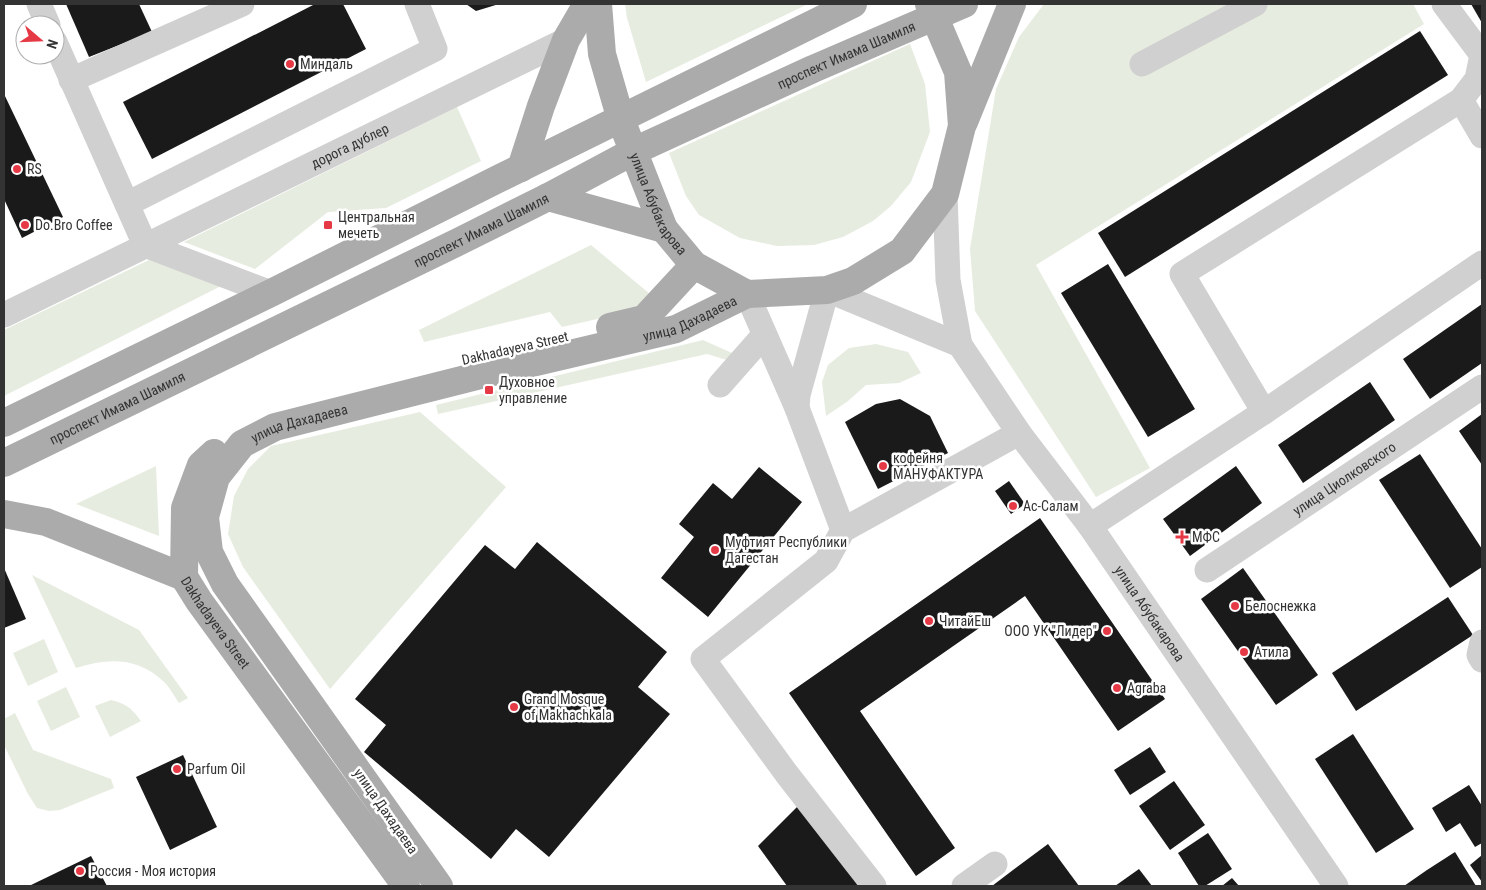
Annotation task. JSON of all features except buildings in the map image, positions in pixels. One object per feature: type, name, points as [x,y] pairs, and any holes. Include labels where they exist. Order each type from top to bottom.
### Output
[{"type":"main road","points":[[521,168],[541,106],[566,40],[587,4]]},
{"type":"main road","name":"улица Абубакарова","points":[[598,4],[602,54],[621,120],[664,229],[694,265],[746,294],[827,290],[853,281],[902,251],[945,194],[962,126],[958,72],[932,10]]},
{"type":"main road","points":[[4,423],[271,293],[621,120],[783,37],[853,4]]},
{"type":"main road","name":"проспект Имама Шамиля","points":[[4,463],[548,197],[634,152],[813,69],[932,10],[964,4]]},
{"type":"main road","points":[[962,126],[1012,4]]},
{"type":"main road","points":[[548,197],[664,229]]},
{"type":"main road","name":"Dakhadayeva Street","points":[[406,886],[184,578],[185,508],[201,465],[240,428],[272,413],[420,370],[644,319],[694,265]]},
{"type":"main road","name":"улица Дахадаева","points":[[439,886],[225,584],[209,552],[205,518],[216,476],[242,444],[274,427],[489,373],[676,329],[746,294]]},
{"type":"main road","points":[[4,514],[46,522],[184,578]]},
{"type":"street","points":[[71,80],[242,4]]},
{"type":"street","points":[[127,204],[435,49],[417,4]]},
{"type":"street","points":[[1142,64],[1255,4]]},
{"type":"street","points":[[1264,412],[1182,274],[1461,100],[1477,79],[1482,55],[1444,4]]},
{"type":"street","name":"дорога дублер","points":[[4,315],[566,40]]},
{"type":"street","points":[[65,65],[127,204],[138,248],[271,293]]},
{"type":"street","points":[[1461,100],[1482,136]]},
{"type":"street","name":"улица Абубакарова","points":[[945,194],[948,280],[960,345],[1019,433],[1090,526],[1336,886]]},
{"type":"street","points":[[1090,526],[1264,412],[1482,263]]},
{"type":"street","points":[[798,408],[798,395],[827,290]]},
{"type":"street","name":"улица Абубакарова","points":[[827,290],[960,345]]},
{"type":"street","points":[[746,294],[798,408],[843,530]]},
{"type":"street","points":[[720,385],[764,335]]},
{"type":"street","name":"улица Циолковского","points":[[1207,570],[1482,387]]},
{"type":"street","points":[[874,886],[786,773],[703,659],[826,561],[843,530],[1019,433]]},
{"type":"street","points":[[1482,642],[1478,655],[1482,660]]},
{"type":"street","points":[[964,886],[995,864]]},
{"type":"shaded area","points":[[625,4],[808,4],[646,82],[627,18]]},
{"type":"shaded area","points":[[1044,4],[1413,4],[1424,24],[1036,265],[1150,468],[1096,497],[975,311],[970,249],[996,89],[1019,37]]},
{"type":"shaded area","points":[[910,44],[925,84],[930,132],[911,182],[891,206],[873,221],[843,237],[814,245],[777,246],[740,238],[699,215],[686,196],[669,153]]},
{"type":"shaded area","points":[[457,107],[481,161],[386,208],[328,212],[255,269],[184,242]]},
{"type":"shaded area","points":[[591,245],[650,294],[632,311],[562,327],[550,312],[424,342],[419,330]]},
{"type":"shaded area","points":[[149,260],[221,286],[4,396],[4,330]]},
{"type":"shaded area","points":[[703,340],[732,353],[730,361],[707,354],[438,414],[436,405]]},
{"type":"shaded area","points":[[876,344],[908,352],[921,373],[899,383],[866,385],[848,401],[826,416],[822,382],[828,365],[849,348]]},
{"type":"shaded area","points":[[420,412],[506,487],[330,689],[243,567],[228,534],[234,496],[248,469],[271,446]]},
{"type":"shaded area","points":[[156,466],[159,536],[76,504]]},
{"type":"shaded area","points":[[32,575],[139,630],[188,698],[179,703],[163,681],[143,667],[132,664],[111,661],[76,668]]},
{"type":"shaded area","points":[[44,639],[58,672],[28,686],[13,653]]},
{"type":"shaded area","points":[[66,687],[80,717],[51,731],[37,701]]},
{"type":"shaded area","points":[[111,700],[128,707],[141,721],[110,737],[95,706]]},
{"type":"shaded area","points":[[15,713],[33,750],[111,779],[114,788],[60,810],[49,811],[37,808],[4,745],[4,719]]},
{"type":"place","name":"Миндаль","points":[[290,64]]},
{"type":"place","name":"RS","points":[[17,169]]},
{"type":"place","name":"Do.Bro Coffee","points":[[25,225]]},
{"type":"place","name":"Центральная мечеть","points":[[328,225]]},
{"type":"place","name":"Духовное управление","points":[[489,390]]},
{"type":"place","name":"кофейня МАНУФАКТУРА","points":[[883,466]]},
{"type":"place","name":"Ас-Салам","points":[[1013,506]]},
{"type":"place","name":"МФС","points":[[1182,537]]},
{"type":"place","name":"Муфтият Республики Дагестан","points":[[715,550]]},
{"type":"place","name":"Белоснежка","points":[[1235,606]]},
{"type":"place","name":"ЧитайЕш","points":[[929,621]]},
{"type":"place","name":"ООО УК \"Лидер\"","points":[[1107,631]]},
{"type":"place","name":"Атила","points":[[1244,652]]},
{"type":"place","name":"Agraba","points":[[1117,688]]},
{"type":"place","name":"Grand Mosque of Makhachkala","points":[[514,707]]},
{"type":"place","name":"Parfum Oil","points":[[177,769]]},
{"type":"place","name":"Россия - Моя история","points":[[80,871]]}]
